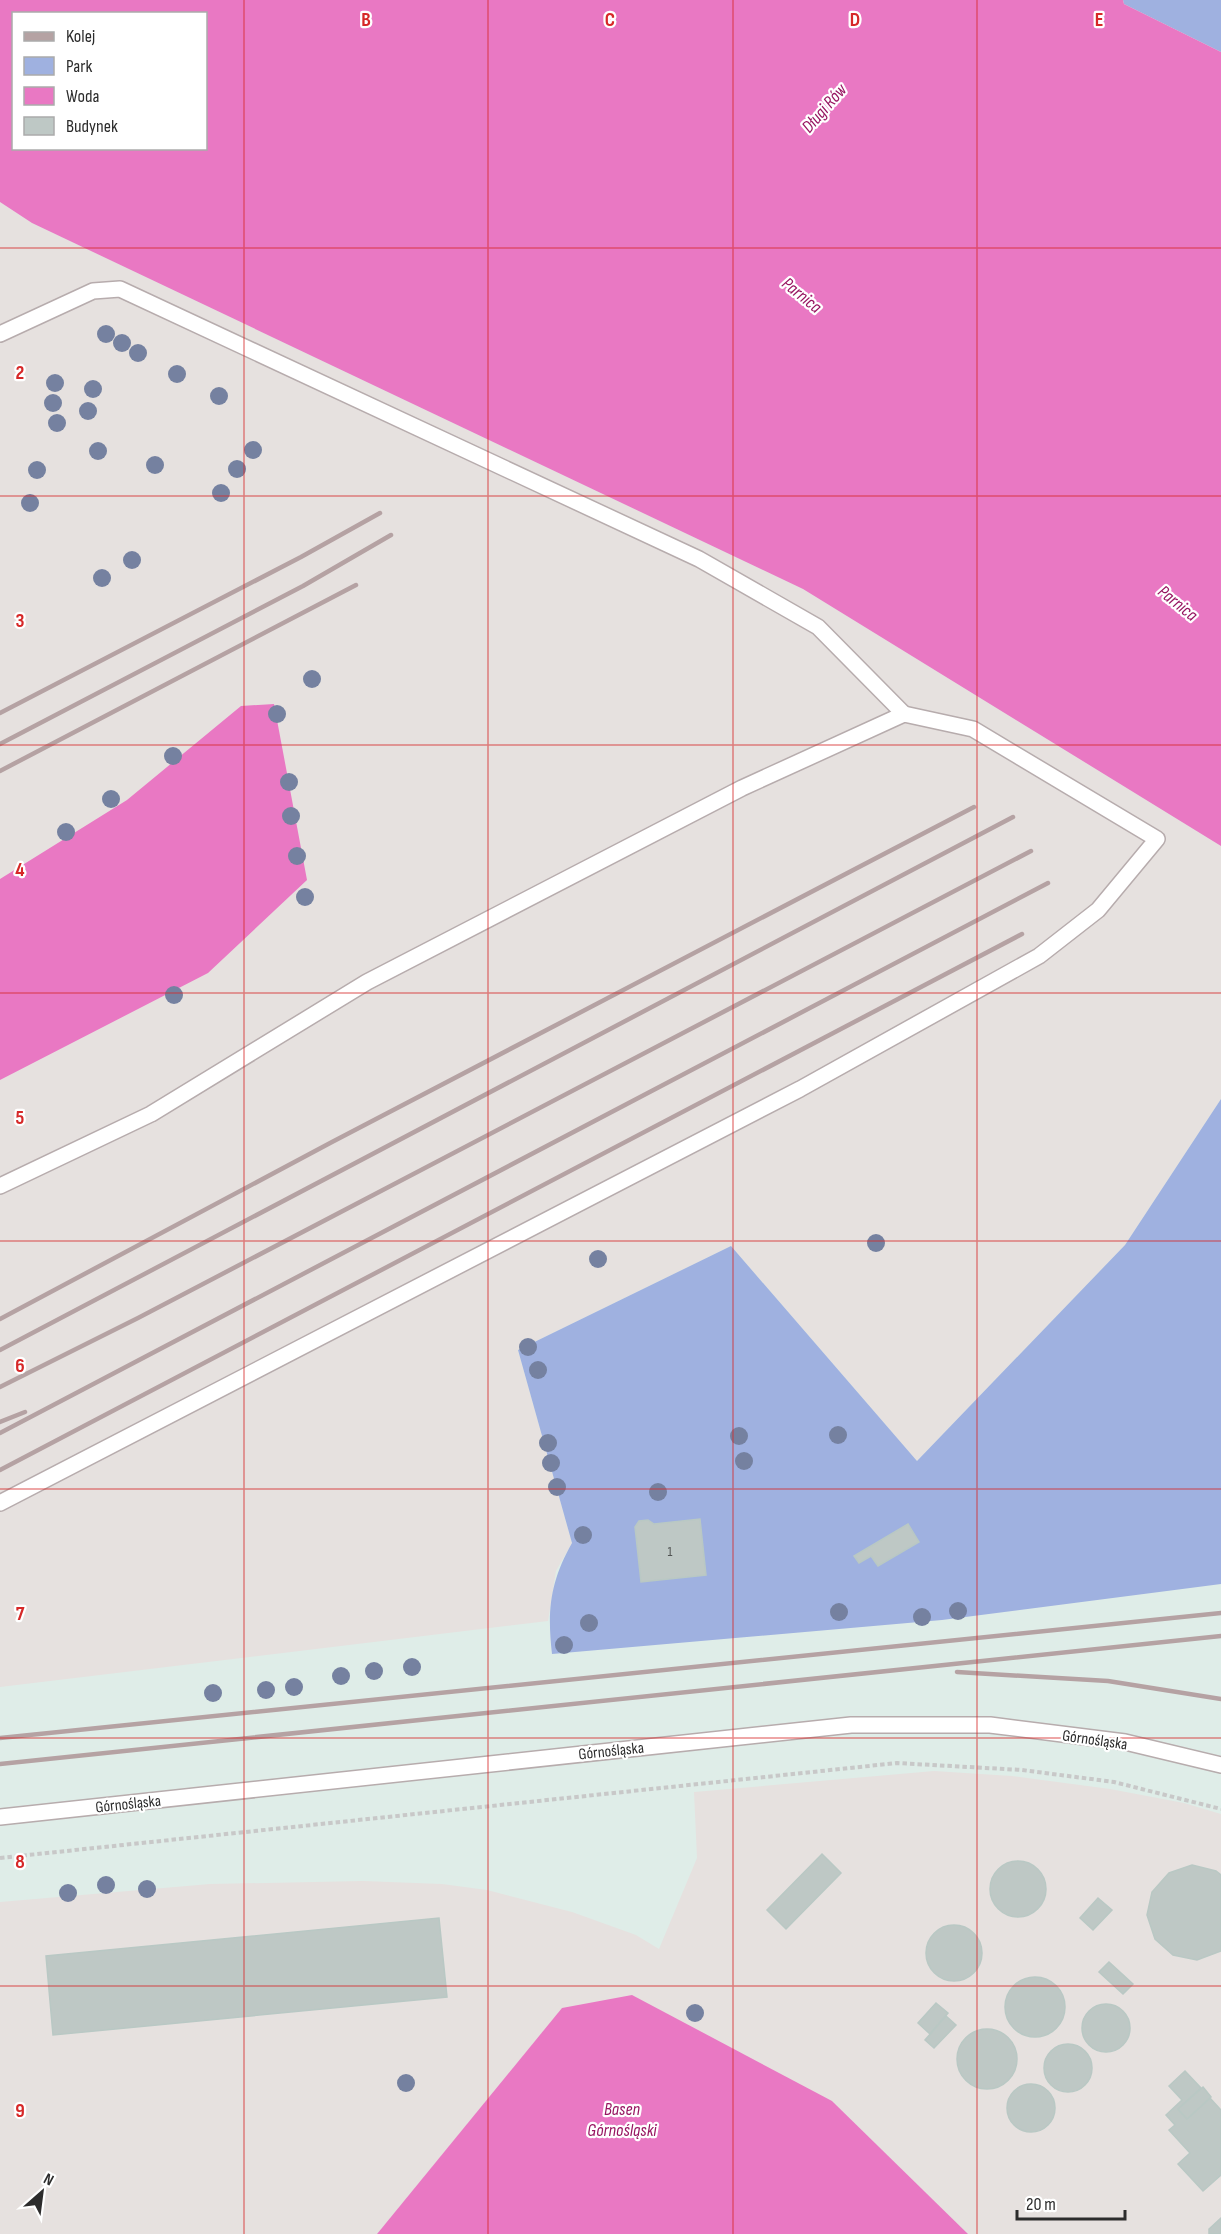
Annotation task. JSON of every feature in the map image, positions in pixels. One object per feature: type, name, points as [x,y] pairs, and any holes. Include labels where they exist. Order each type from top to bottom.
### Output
[{"type":"lane","points":[[0,334],[93,291],[120,289],[699,559],[818,627],[904,714],[973,729],[1157,839],[1098,910],[1039,956],[800,1089],[0,1503]]},
{"type":"lane","points":[[0,1186],[151,1114],[366,982],[742,788],[904,714]]},
{"type":"lane","name":"Górnośląska","points":[[0,1817],[851,1725],[990,1725],[1125,1742],[1221,1764]]},
{"type":"path","points":[[0,1858],[897,1763],[1022,1770],[1114,1782],[1221,1809]]},
{"type":"shaded area","points":[[0,202],[32,223],[803,589],[1221,846],[1221,1099],[1125,1245],[917,1461],[731,1246],[518,1350],[572,1543],[556,1571],[548,1621],[0,1687]]},
{"type":"shaded area","points":[[934,1771],[1012,1776],[1110,1789],[1184,1803],[1221,1814],[1221,2234],[968,2234],[832,2101],[562,2009],[377,2234],[0,2234],[0,1902],[210,1884],[363,1881],[442,1884],[487,1890],[572,1912],[636,1935],[659,1949],[697,1858],[694,1792]]},
{"type":"green space","points":[[1123,0],[1221,0],[1221,52],[1124,4]]},
{"type":"green space","points":[[1221,1099],[1221,1584],[942,1620],[552,1654],[550,1610],[552,1597],[559,1571],[572,1543],[518,1350],[731,1246],[917,1461],[1125,1245]]},
{"type":"water","points":[[0,0],[1123,0],[1124,4],[1221,52],[1221,846],[803,589],[32,223],[0,202]]},
{"type":"water","points":[[274,704],[307,880],[208,973],[0,1080],[0,879],[127,800],[241,706]]},
{"type":"water","name":"Basen Górnośląski","points":[[632,1995],[832,2101],[968,2234],[377,2234],[562,2008]]},
{"type":"building","points":[[700,1519],[706,1575],[641,1582],[635,1527],[639,1521],[648,1520],[654,1524]]},
{"type":"building","points":[[908,1524],[919,1542],[878,1566],[871,1556],[859,1563],[854,1556]]},
{"type":"building","points":[[822,1854],[841,1873],[786,1929],[767,1910]]},
{"type":"building","points":[[1012,1861],[1024,1861],[1038,1869],[1046,1883],[1044,1900],[1038,1909],[1024,1917],[1012,1917],[995,1905],[990,1895],[990,1883],[1002,1866]]},
{"type":"building","points":[[1192,1865],[1216,1871],[1221,1875],[1221,1951],[1197,1960],[1173,1955],[1155,1939],[1147,1915],[1152,1892],[1169,1873]]},
{"type":"building","points":[[1098,1898],[1112,1910],[1093,1930],[1080,1918]]},
{"type":"building","points":[[439,1918],[447,1997],[53,2035],[46,1956]]},
{"type":"building","points":[[948,1925],[960,1925],[974,1933],[982,1947],[980,1964],[974,1973],[960,1981],[948,1981],[931,1969],[926,1959],[926,1947],[938,1930]]},
{"type":"building","points":[[1109,1962],[1133,1984],[1123,1994],[1099,1972]]},
{"type":"building","points":[[1029,1977],[1041,1977],[1057,1985],[1063,1995],[1065,2007],[1063,2019],[1057,2029],[1041,2037],[1029,2037],[1013,2029],[1005,2013],[1005,2001],[1013,1985]]},
{"type":"building","points":[[936,2003],[948,2013],[930,2034],[918,2023]]},
{"type":"building","points":[[1101,2004],[1111,2004],[1123,2011],[1130,2023],[1130,2033],[1123,2045],[1111,2052],[1101,2052],[1086,2041],[1082,2033],[1082,2023],[1093,2008]]},
{"type":"building","points":[[946,2016],[956,2025],[934,2048],[925,2040]]},
{"type":"building","points":[[987,2029],[1004,2034],[1012,2042],[1017,2059],[1012,2076],[1004,2084],[987,2089],[970,2084],[962,2076],[957,2059],[962,2042],[970,2034]]},
{"type":"building","points":[[1068,2044],[1085,2051],[1092,2068],[1085,2085],[1068,2092],[1051,2085],[1044,2068],[1051,2051]]},
{"type":"building","points":[[1185,2071],[1201,2088],[1178,2109],[1187,2119],[1210,2098],[1221,2110],[1221,2175],[1203,2191],[1178,2164],[1190,2153],[1169,2130],[1175,2125],[1166,2115],[1182,2100],[1169,2086]]},
{"type":"building","points":[[1031,2084],[1048,2091],[1055,2108],[1048,2125],[1031,2132],[1014,2125],[1007,2108],[1014,2091]]},
{"type":"building","points":[[1203,2087],[1211,2097],[1187,2119],[1178,2109]]},
{"type":"building","points":[[1221,2218],[1221,2234],[1209,2234],[1209,2229]]},
{"type":"railway","points":[[0,713],[301,557],[380,513]]},
{"type":"railway","points":[[0,744],[303,586],[391,535]]},
{"type":"railway","points":[[0,771],[356,585]]},
{"type":"railway","points":[[0,1319],[332,1142],[974,807]]},
{"type":"railway","points":[[0,1350],[1013,817]]},
{"type":"railway","points":[[0,1387],[138,1318],[1031,851]]},
{"type":"railway","points":[[0,1433],[1048,883]]},
{"type":"railway","points":[[0,1470],[1022,934]]},
{"type":"railway","points":[[0,1422],[25,1412]]},
{"type":"railway","points":[[0,1738],[1221,1613]]},
{"type":"railway","points":[[0,1764],[1221,1636]]},
{"type":"railway","points":[[957,1672],[1108,1681],[1221,1699]]},
{"type":"water label","name":"Długi Rów","points":[[824,108]]},
{"type":"water label","name":"Parnica","points":[[802,295]]},
{"type":"water label","name":"Parnica","points":[[1178,603]]}]
